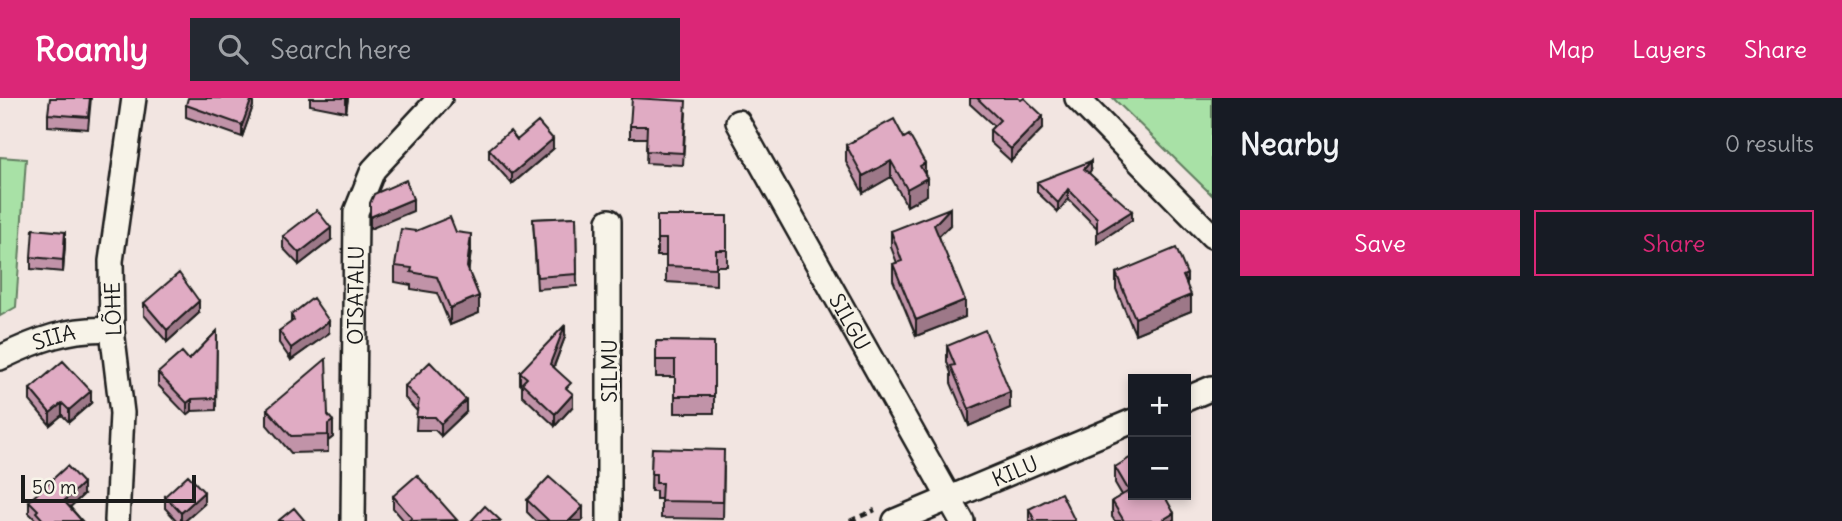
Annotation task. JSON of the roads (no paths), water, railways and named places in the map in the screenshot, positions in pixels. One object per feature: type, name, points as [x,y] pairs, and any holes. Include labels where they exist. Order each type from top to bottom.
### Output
[{"type":"street","name":"LÕHE","points":[[117,521],[122,413],[112,330],[111,261],[134,98]]},
{"type":"street","name":"OTSATALU","points":[[352,521],[356,212],[373,170],[440,98]]},
{"type":"street","points":[[1077,98],[1212,236]]},
{"type":"street","name":"SILGU","points":[[738,122],[962,521]]},
{"type":"street","name":"SILMU","points":[[609,221],[609,521]]},
{"type":"street","name":"SIIA","points":[[0,358],[32,342],[72,331],[86,328],[112,330]]},
{"type":"street","points":[[1191,397],[1212,388]]},
{"type":"street","name":"KILU","points":[[895,521],[1128,423]]}]
